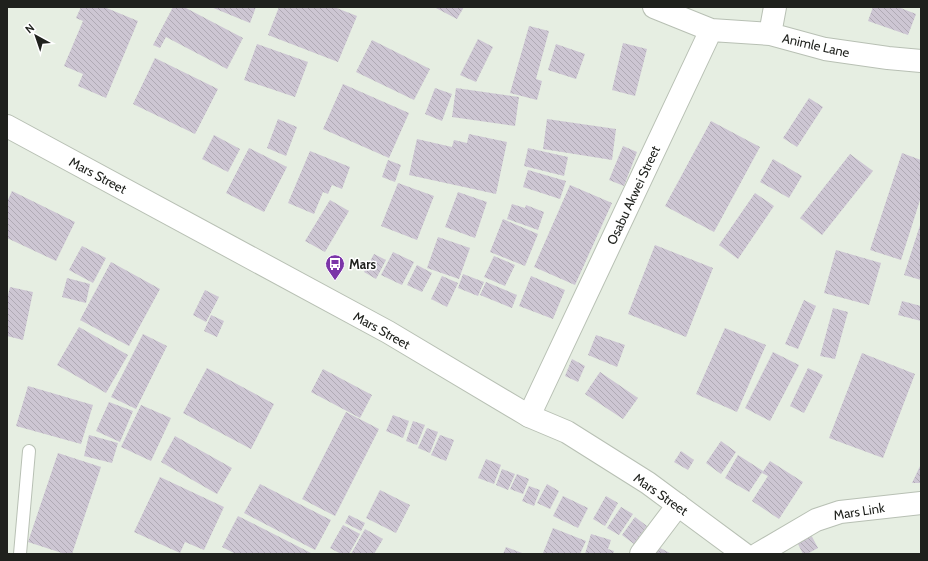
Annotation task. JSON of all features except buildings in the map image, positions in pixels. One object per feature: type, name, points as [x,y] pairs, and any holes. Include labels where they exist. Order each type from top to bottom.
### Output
[{"type":"street","points":[[770,34],[775,7]]},
{"type":"street","points":[[659,8],[711,30]]},
{"type":"street","name":"Animle Lane","points":[[711,30],[770,34],[825,50],[921,61]]},
{"type":"street","name":"Osabu Akwei Street","points":[[529,416],[711,30]]},
{"type":"street","name":"Mars Street","points":[[7,126],[388,332],[529,416],[567,432],[648,483],[744,554]]},
{"type":"street","name":"Mars Link","points":[[758,554],[816,520],[840,512],[921,503]]},
{"type":"street","points":[[641,554],[678,506]]},
{"type":"lane","points":[[20,554],[29,451]]},
{"type":"place","name":"Mars","points":[[335,281]]}]
